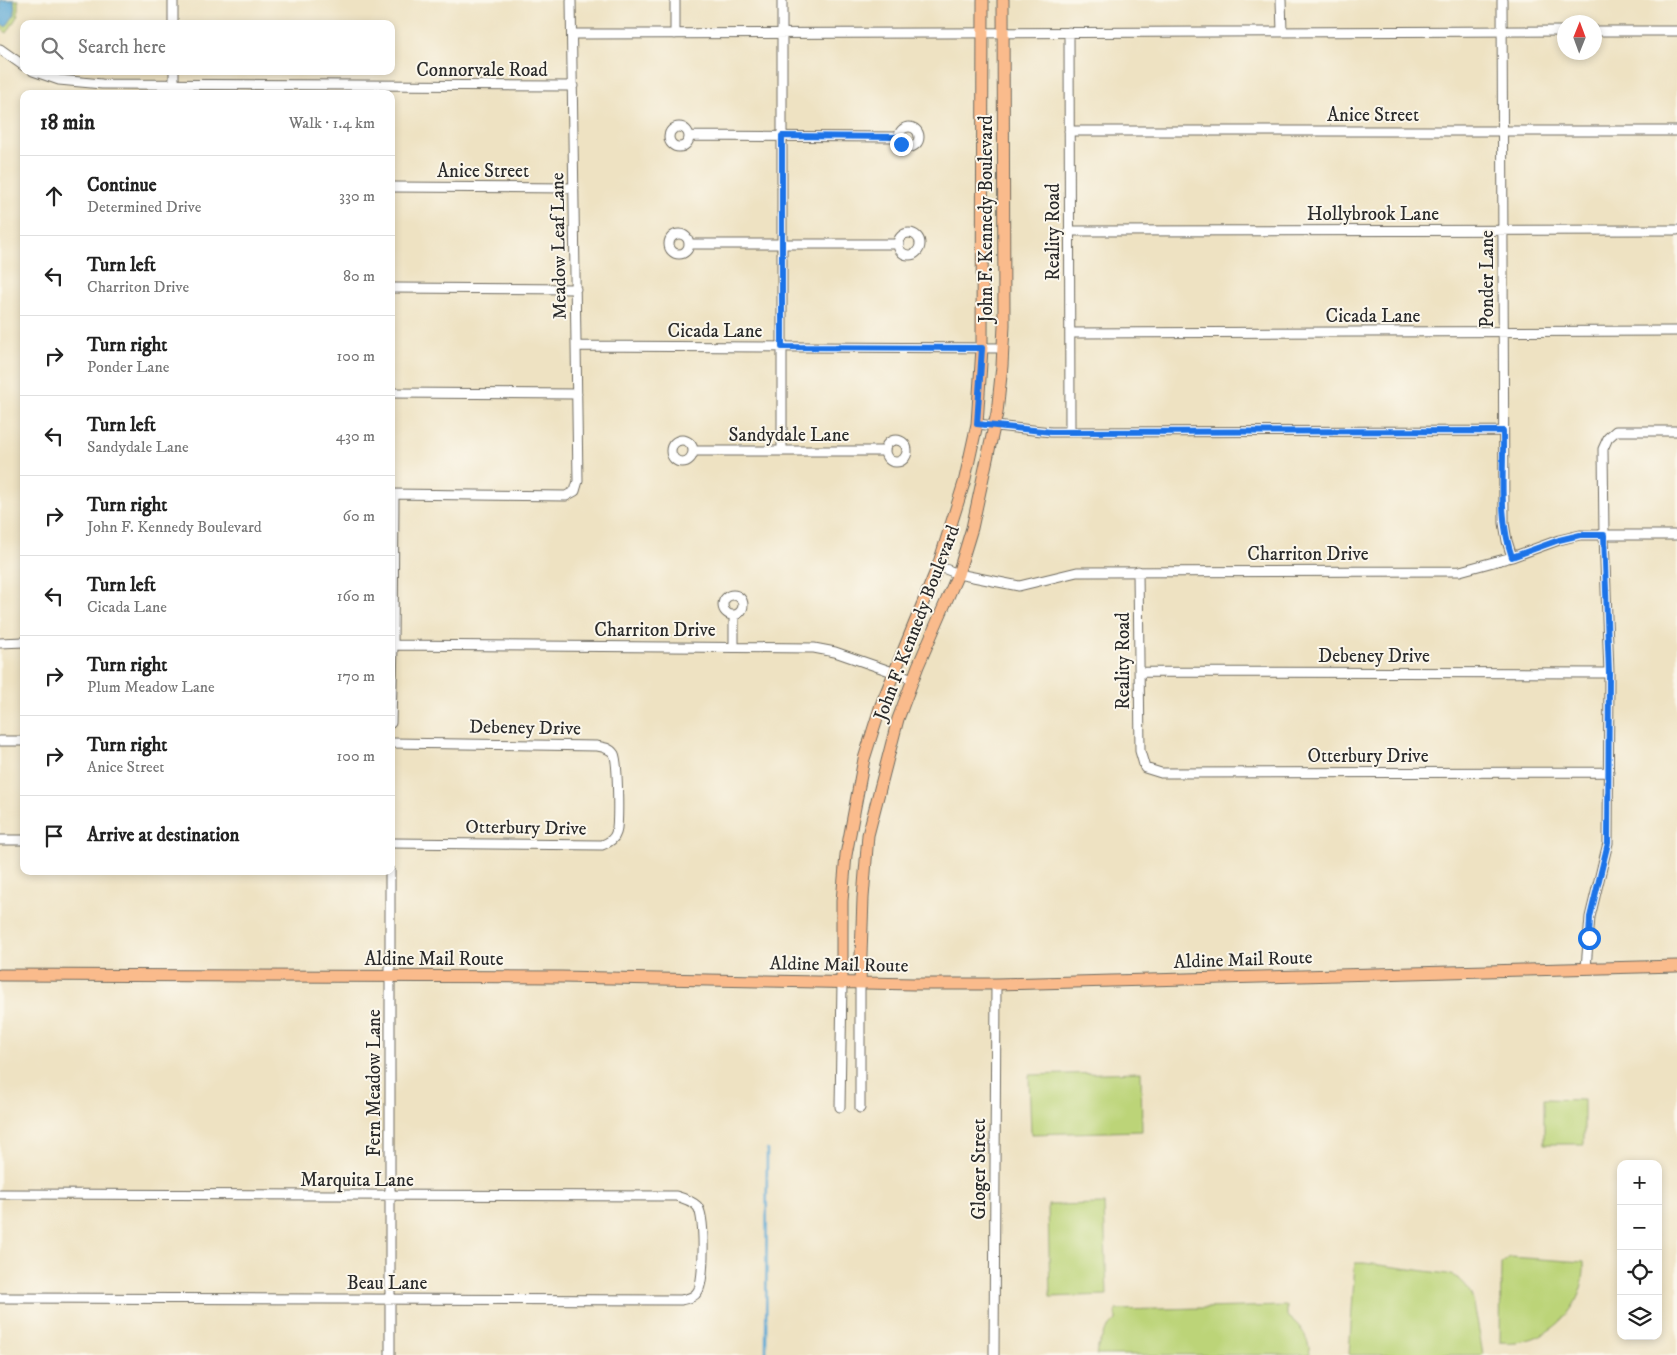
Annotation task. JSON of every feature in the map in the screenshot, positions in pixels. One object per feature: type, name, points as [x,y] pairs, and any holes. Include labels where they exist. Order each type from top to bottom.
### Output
[{"type":"main road","name":"John F. Kennedy Boulevard","points":[[842,983],[842,901],[846,855],[864,759],[881,705],[938,566],[964,484],[977,424],[982,348],[983,0]]},
{"type":"main road","name":"John F. Kennedy Boulevard","points":[[860,983],[863,898],[869,831],[898,719],[912,679],[958,574],[972,528],[995,426],[1003,348],[1003,0]]},
{"type":"main road","points":[[851,827],[869,831]]},
{"type":"main road","name":"Aldine Mail Route","points":[[0,975],[561,977],[996,984],[1677,966]]},
{"type":"street","points":[[173,0],[174,20]]},
{"type":"street","name":"Meadow Leaf Lane","points":[[395,494],[566,496],[575,491],[578,480],[571,0]]},
{"type":"street","points":[[675,0],[676,34]]},
{"type":"street","points":[[782,0],[782,450]]},
{"type":"street","points":[[1281,0],[1282,32]]},
{"type":"street","name":"Ponder Lane","points":[[1502,0],[1504,524],[1512,557]]},
{"type":"street","points":[[572,34],[1557,31]]},
{"type":"street","points":[[1602,31],[1677,31]]},
{"type":"street","name":"Reality Road","points":[[1069,32],[1070,432]]},
{"type":"street","points":[[0,49],[20,63]]},
{"type":"street","name":"Connorvale Road","points":[[45,75],[59,80],[174,89],[573,86]]},
{"type":"street","points":[[174,75],[174,89]]},
{"type":"street","name":"Anice Street","points":[[1069,131],[1677,131]]},
{"type":"street","points":[[690,136],[899,137]]},
{"type":"street","name":"Anice Street","points":[[395,187],[574,188]]},
{"type":"street","name":"Hollybrook Lane","points":[[1069,231],[1677,230]]},
{"type":"street","points":[[689,244],[899,244]]},
{"type":"street","points":[[395,288],[576,290]]},
{"type":"street","name":"Cicada Lane","points":[[1070,333],[1677,331]]},
{"type":"street","name":"Cicada Lane","points":[[576,346],[1003,348]]},
{"type":"street","points":[[395,393],[577,394]]},
{"type":"street","points":[[977,424],[1051,432],[1503,431]]},
{"type":"street","points":[[1586,968],[1590,917],[1608,843],[1609,673],[1603,449],[1608,438],[1616,431],[1677,431]]},
{"type":"street","name":"Sandydale Lane","points":[[693,451],[885,451]]},
{"type":"street","name":"Charriton Drive","points":[[938,566],[958,574],[1019,586],[1078,572],[1138,570],[1460,571],[1512,557],[1559,540],[1580,535],[1677,535]]},
{"type":"street","name":"Reality Road","points":[[1138,570],[1140,751]]},
{"type":"street","points":[[734,616],[734,647]]},
{"type":"street","points":[[0,643],[20,642]]},
{"type":"street","name":"Charriton Drive","points":[[395,645],[814,648],[835,652],[912,679]]},
{"type":"street","name":"Debeney Drive","points":[[1139,672],[1609,673]]},
{"type":"street","points":[[0,741],[20,741]]},
{"type":"street","name":"Debeney Drive","points":[[395,743],[605,747],[615,755],[617,795]]},
{"type":"street","name":"Otterbury Drive","points":[[1140,751],[1145,768],[1161,773],[1609,772]]},
{"type":"street","name":"Otterbury Drive","points":[[395,842],[602,845],[613,839],[616,833],[617,795]]},
{"type":"street","points":[[0,840],[20,840]]},
{"type":"street","name":"Fern Meadow Lane","points":[[390,875],[390,1355]]},
{"type":"street","name":"John F. Kennedy Boulevard","points":[[840,1107],[842,983]]},
{"type":"street","name":"John F. Kennedy Boulevard","points":[[860,983],[860,1108]]},
{"type":"street","name":"Gloger Street","points":[[994,1355],[996,984]]},
{"type":"street","name":"Marquita Lane","points":[[0,1194],[676,1196],[684,1198],[697,1206],[702,1218]]},
{"type":"street","name":"Beau Lane","points":[[0,1298],[671,1300],[691,1298],[700,1285],[702,1218]]},
{"type":"green space","points":[[0,0],[18,0],[18,15],[7,33],[0,28]]},
{"type":"green space","points":[[1141,1072],[1142,1131],[1031,1134],[1029,1075]]},
{"type":"green space","points":[[1544,1099],[1584,1100],[1584,1144],[1544,1144]]},
{"type":"green space","points":[[1104,1204],[1107,1295],[1050,1297],[1048,1205]]},
{"type":"green space","points":[[1510,1257],[1584,1262],[1583,1279],[1579,1295],[1571,1309],[1560,1322],[1548,1331],[1533,1338],[1517,1342],[1500,1342],[1501,1264]]},
{"type":"green space","points":[[1355,1263],[1448,1274],[1462,1281],[1470,1292],[1476,1312],[1483,1355],[1349,1355]]},
{"type":"green space","points":[[1287,1306],[1287,1316],[1303,1332],[1308,1343],[1310,1355],[1096,1355],[1103,1336],[1116,1320],[1116,1310]]},
{"type":"water","points":[[0,0],[14,0],[15,14],[6,27],[0,23]]},
{"type":"waterway","points":[[766,1355],[767,1150]]},
{"type":"route","points":[[901,144],[899,137],[782,136],[782,347],[982,348],[977,424],[1051,432],[1503,431],[1504,524],[1512,557],[1559,540],[1580,535],[1604,535],[1609,673],[1608,843],[1590,917],[1589,938]]}]
